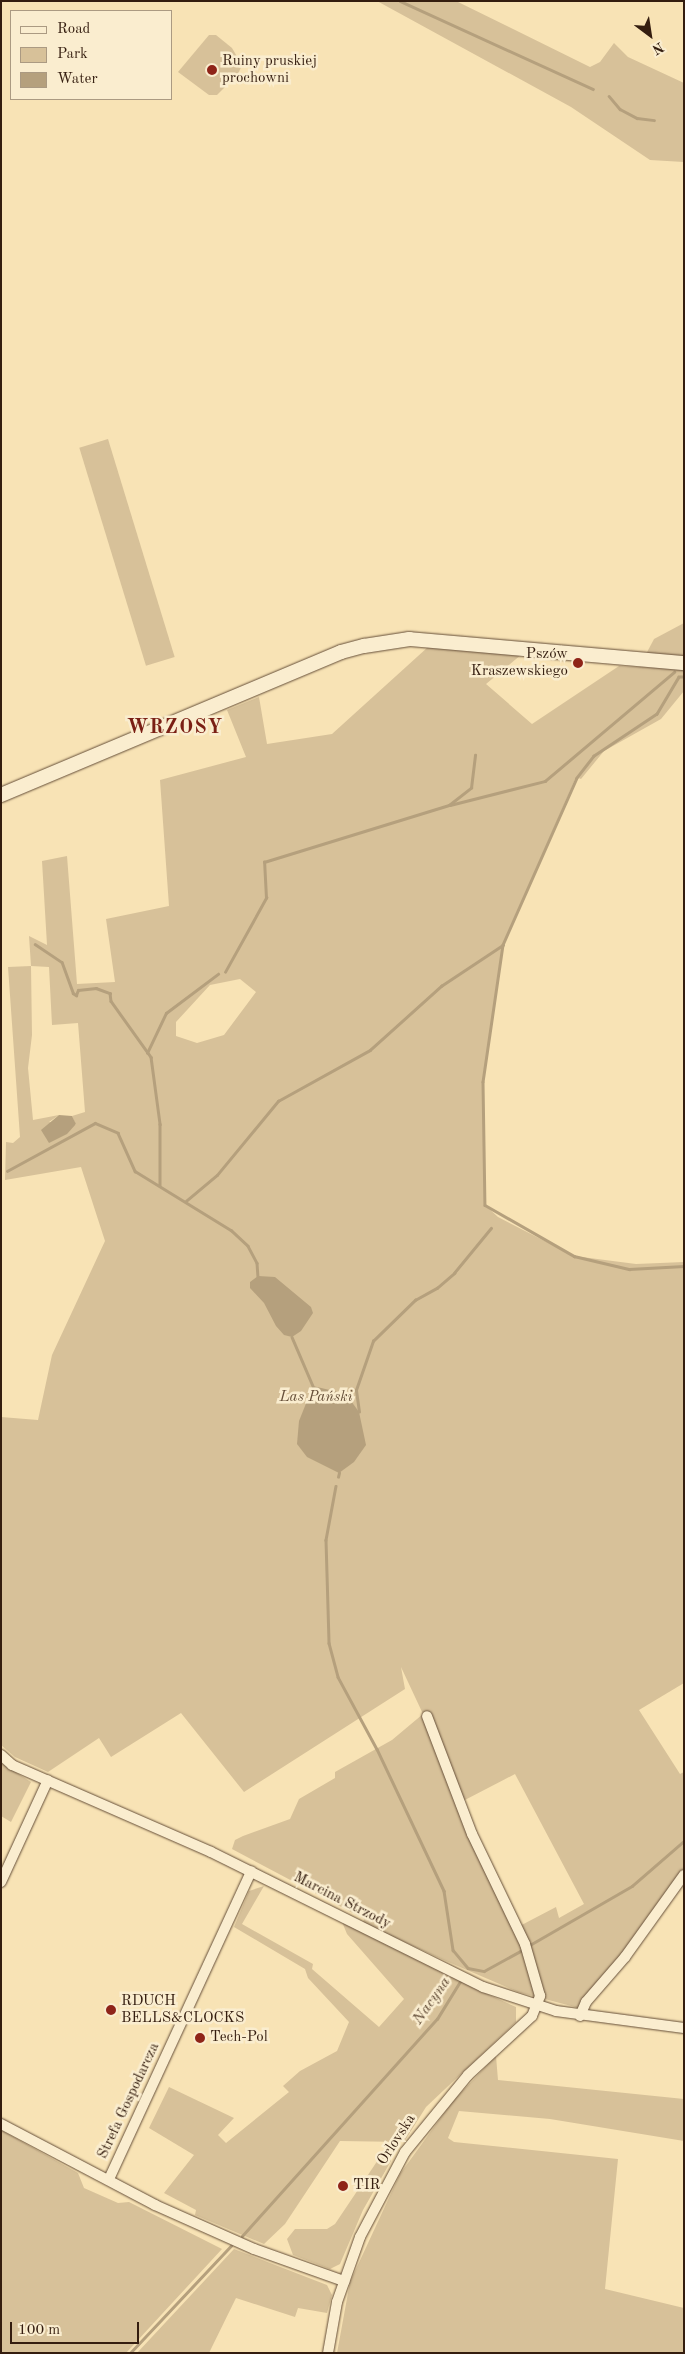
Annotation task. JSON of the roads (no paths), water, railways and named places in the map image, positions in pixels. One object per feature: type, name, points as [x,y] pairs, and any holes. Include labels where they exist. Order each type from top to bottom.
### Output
[{"type":"street","points":[[1,795],[342,652],[383,642],[409,639],[684,663]]},
{"type":"street","points":[[426,1716],[472,1834],[526,1947],[540,1996],[537,2006]]},
{"type":"street","name":"Marcina Strzody","points":[[1,1755],[12,1764],[251,1871],[469,1981],[537,2006],[580,2016],[684,2028]]},
{"type":"street","points":[[1,1882],[48,1780]]},
{"type":"street","name":"Strefa Gospodarcza","points":[[109,2179],[251,1871]]},
{"type":"street","points":[[580,2016],[586,2002],[626,1957],[684,1875]]},
{"type":"street","name":"Orlovska","points":[[328,2353],[344,2281],[371,2212],[409,2147],[451,2093],[528,2021],[537,2006]]},
{"type":"street","name":"Strefa Gospodarcza","points":[[1,2124],[109,2179],[155,2205],[245,2245],[344,2281]]},
{"type":"water","points":[[59,1115],[72,1116],[76,1124],[67,1134],[49,1143],[41,1130]]},
{"type":"water","points":[[258,1276],[275,1277],[311,1307],[313,1313],[301,1331],[292,1337],[284,1335],[276,1326],[264,1303],[250,1288],[250,1282]]},
{"type":"water","points":[[313,1386],[346,1394],[359,1412],[366,1445],[354,1462],[339,1473],[307,1457],[297,1444],[299,1421]]},
{"type":"waterway","points":[[400,1],[593,89]]},
{"type":"waterway","points":[[609,96],[620,109],[637,118],[654,120]]},
{"type":"waterway","points":[[450,805],[545,781],[674,672]]},
{"type":"waterway","points":[[684,677],[679,677],[657,714],[594,756],[577,778],[503,945],[483,1082],[485,1205],[574,1256],[629,1269],[684,1266]]},
{"type":"waterway","points":[[225,972],[266,898],[264,862],[449,805],[471,788],[475,755]]},
{"type":"waterway","points":[[35,944],[62,962],[73,993],[76,995],[78,990],[96,988],[110,993],[111,1001],[151,1057],[160,1124],[160,1185]]},
{"type":"waterway","points":[[186,1201],[217,1175],[278,1101],[370,1050],[441,986],[503,945]]},
{"type":"waterway","points":[[147,1053],[166,1013],[218,974]]},
{"type":"waterway","points":[[7,1171],[95,1123],[118,1133],[135,1171],[231,1230],[248,1246],[257,1263],[258,1276]]},
{"type":"waterway","points":[[359,1412],[356,1390],[373,1341],[415,1300],[437,1288],[454,1273],[491,1228]]},
{"type":"waterway","points":[[292,1337],[313,1386]]},
{"type":"waterway","points":[[338,1477],[339,1473]]},
{"type":"waterway","points":[[336,1486],[326,1540],[329,1643],[338,1677],[377,1749],[444,1891],[453,1950],[468,1968]]},
{"type":"waterway","name":"Nacyna","points":[[528,1946],[632,1886],[684,1841]]},
{"type":"waterway","name":"Nacyna","points":[[468,1968],[484,1971],[524,1949]]},
{"type":"waterway","name":"Nacyna","points":[[242,2236],[437,2019],[461,1980]]},
{"type":"waterway","name":"Nacyna","points":[[130,2353],[231,2246]]},
{"type":"place","name":"Ruiny pruskiej prochowni","points":[[212,70]]},
{"type":"place","name":"Pszów Kraszewskiego","points":[[578,663]]},
{"type":"place","name":"RDUCH BELLS&CLOCKS","points":[[111,2010]]},
{"type":"place","name":"Tech-Pol","points":[[200,2038]]},
{"type":"place","name":"TIR","points":[[343,2186]]},
{"type":"district","name":"WRZOSY","points":[[175,728]]},
{"type":"park label","name":"Las Pański","points":[[316,1398]]}]
